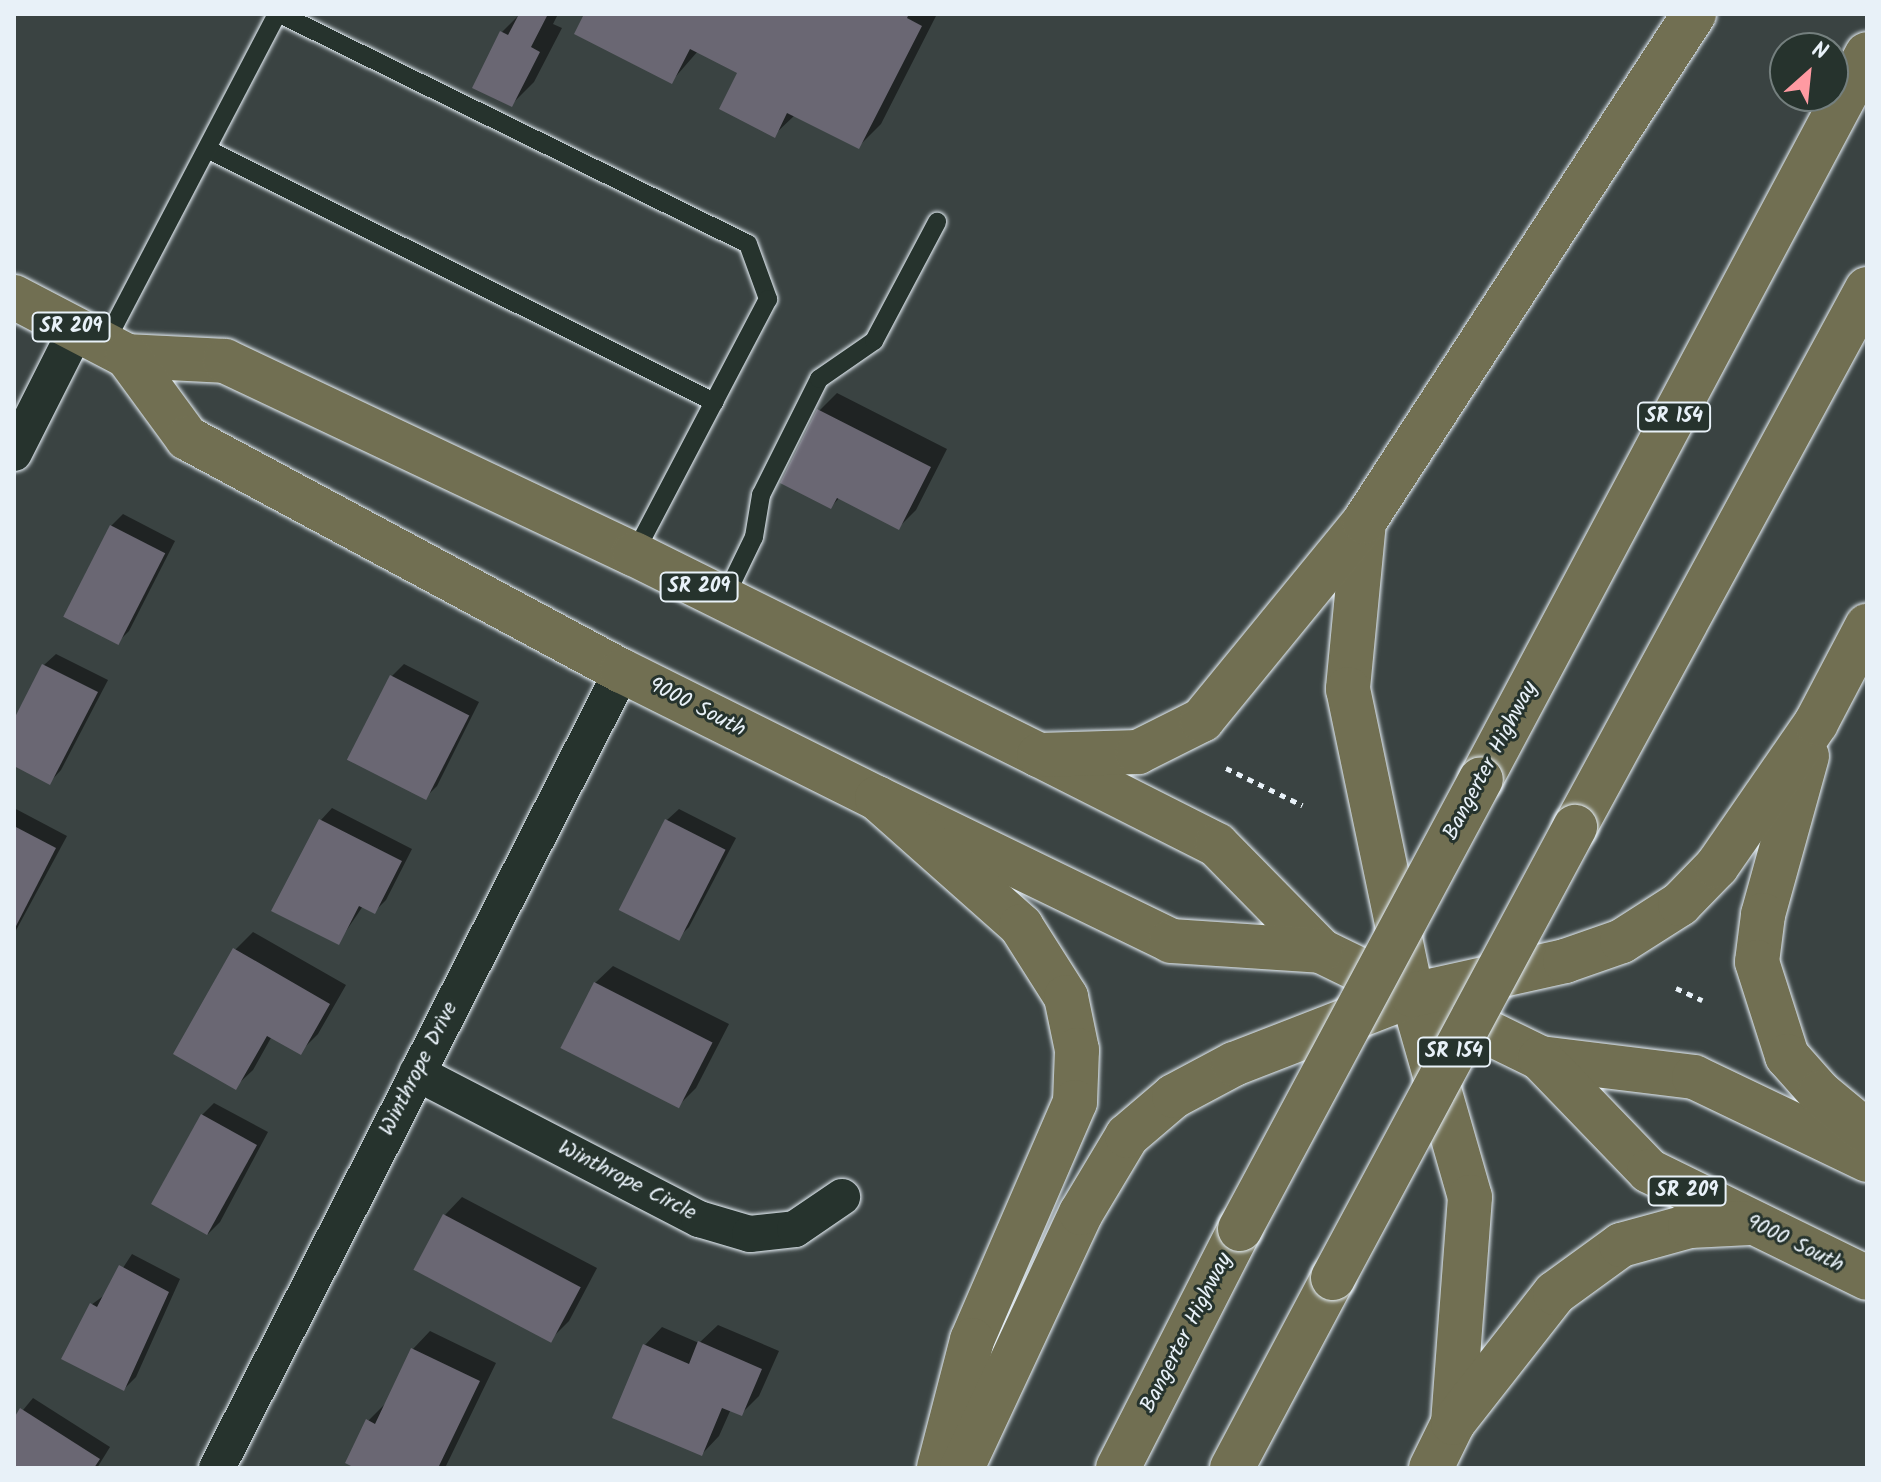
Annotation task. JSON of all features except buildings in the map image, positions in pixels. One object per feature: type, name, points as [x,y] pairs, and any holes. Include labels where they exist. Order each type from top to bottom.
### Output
[{"type":"main road","points":[[1039,755],[1138,752],[1202,720],[1364,522],[1694,14]]},
{"type":"main road","name":"Bangerter Highway","points":[[1118,1468],[1240,1229],[1867,54]]},
{"type":"main road","name":"SR 154","points":[[1232,1468],[1867,289]]},
{"type":"main road","name":"9000 South","points":[[14,297],[102,344],[187,438],[622,671],[1171,941],[1321,951]]},
{"type":"main road","name":"9000 South","points":[[102,344],[225,361],[634,554],[1039,755],[1217,845],[1321,951],[1540,1058],[1694,1077],[1867,1160]]},
{"type":"main road","points":[[1364,522],[1348,689],[1412,995],[1470,1197],[1453,1423]]},
{"type":"main road","points":[[962,1468],[1081,1213],[1127,1136],[1174,1096],[1234,1064],[1412,995],[1565,961],[1622,941],[1680,904],[1717,866],[1816,723],[1867,626]]},
{"type":"main road","points":[[1816,723],[1763,915],[1757,962],[1787,1056],[1820,1093],[1867,1132]]},
{"type":"main road","points":[[877,798],[1021,926],[1066,997],[1077,1050],[1075,1102],[972,1340],[939,1468]]},
{"type":"main road","name":"9000 South","points":[[1540,1058],[1649,1171],[1867,1278]]},
{"type":"main road","points":[[1431,1468],[1453,1423],[1555,1293],[1621,1245],[1690,1226],[1750,1223]]},
{"type":"street","points":[[14,453],[102,344]]},
{"type":"street","name":"Winthrope Drive","points":[[217,1468],[622,671]]},
{"type":"street","name":"Winthrope Circle","points":[[417,1073],[699,1219],[750,1234],[795,1229],[842,1197]]},
{"type":"lane","points":[[102,344],[279,14],[748,244],[768,299],[634,554]]},
{"type":"lane","points":[[207,149],[714,402]]},
{"type":"lane","points":[[724,599],[754,537],[761,495],[819,379],[874,341],[937,222]]},
{"type":"path","points":[[1226,768],[1302,805]]},
{"type":"path","points":[[1676,988],[1702,1000]]}]
